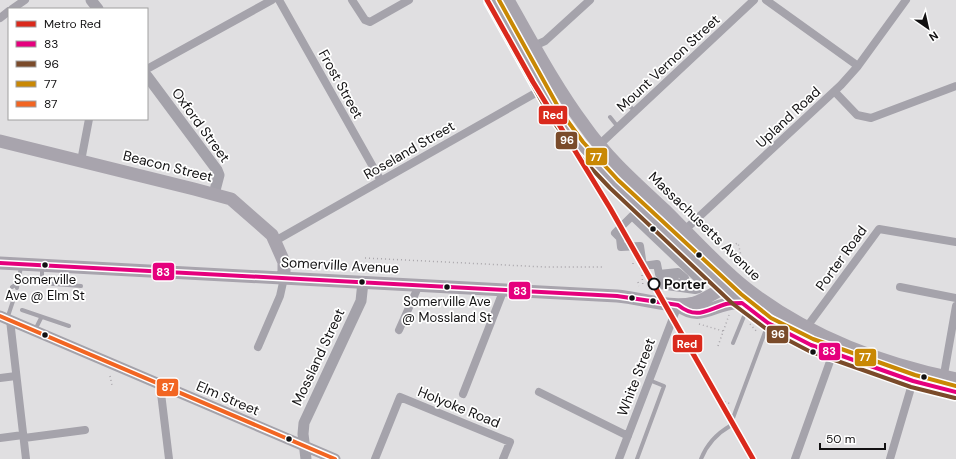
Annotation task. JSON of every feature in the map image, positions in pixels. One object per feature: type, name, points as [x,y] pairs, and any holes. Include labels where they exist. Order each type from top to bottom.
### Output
[{"type":"main road","points":[[91,0],[97,8]]},
{"type":"main road","name":"Massachusetts Avenue","points":[[492,0],[564,127],[588,158],[724,288],[744,305],[768,323],[796,339],[832,353],[913,381],[947,381]]},
{"type":"main road","name":"Massachusetts Avenue","points":[[510,1],[555,82],[584,126],[599,145],[684,230],[748,290],[806,328],[836,342],[947,381],[956,392]]},
{"type":"main road","name":"Oxford Street","points":[[148,77],[217,170],[219,175],[214,194]]},
{"type":"main road","name":"Beacon Street","points":[[0,141],[214,194],[234,202],[270,233],[275,241],[284,264],[284,278]]},
{"type":"main road","name":"Somerville Avenue","points":[[0,263],[617,296],[678,305],[698,302],[724,288],[736,285],[748,290]]},
{"type":"main road","name":"Mossland Street","points":[[306,459],[303,430],[306,419],[360,303],[363,282]]},
{"type":"main road","name":"Somerville Avenue","points":[[678,305],[688,312],[697,314],[727,304],[744,305]]},
{"type":"main road","name":"Elm Street","points":[[6,318],[335,459]]},
{"type":"street","points":[[13,8],[25,0]]},
{"type":"street","points":[[148,68],[272,0]]},
{"type":"street","name":"Frost Street","points":[[279,0],[381,181]]},
{"type":"street","points":[[352,0],[365,20],[370,22],[409,0]]},
{"type":"street","points":[[534,46],[545,41],[590,0]]},
{"type":"street","name":"Mount Vernon Street","points":[[599,145],[754,0]]},
{"type":"street","points":[[766,0],[858,66]]},
{"type":"street","name":"Upland Road","points":[[674,240],[835,92],[858,66],[906,0]]},
{"type":"street","name":"Roseland Street","points":[[275,241],[555,82]]},
{"type":"street","points":[[835,92],[857,114],[871,118],[956,86]]},
{"type":"street","points":[[82,161],[89,120]]},
{"type":"street","points":[[632,216],[698,279],[700,288],[695,290],[660,285],[660,282],[675,280],[675,283],[686,282],[685,278],[678,272],[659,274],[657,264],[643,266],[640,246],[621,247],[620,238],[615,233],[632,216]]},
{"type":"street","name":"Porter Road","points":[[806,328],[879,229],[956,242]]},
{"type":"street","points":[[258,347],[280,296],[284,278]]},
{"type":"street","points":[[399,330],[419,285]]},
{"type":"street","points":[[900,288],[956,298]]},
{"type":"street","points":[[463,394],[504,289]]},
{"type":"street","name":"White Street","points":[[619,459],[678,305]]},
{"type":"street","points":[[947,381],[956,306]]},
{"type":"street","points":[[6,318],[16,376],[26,459]]},
{"type":"street","points":[[795,459],[832,353]]},
{"type":"street","points":[[0,378],[16,376]]},
{"type":"street","points":[[890,459],[913,381]]},
{"type":"street","points":[[160,385],[169,459]]},
{"type":"street","points":[[539,392],[628,436]]},
{"type":"street","name":"Holyoke Road","points":[[375,459],[400,397],[510,442],[503,459]]},
{"type":"street","points":[[0,438],[86,430]]},
{"type":"lane","points":[[626,103],[634,112]]},
{"type":"lane","points":[[610,117],[618,127]]},
{"type":"lane","points":[[15,286],[22,264]]},
{"type":"lane","points":[[42,265],[42,282]]},
{"type":"lane","points":[[27,282],[81,286]]},
{"type":"lane","points":[[733,344],[748,290]]},
{"type":"lane","points":[[6,318],[12,303],[12,297]]},
{"type":"lane","points":[[22,310],[41,318],[69,326]]},
{"type":"lane","points":[[35,330],[41,318]]},
{"type":"lane","points":[[701,459],[712,440],[722,430],[730,426],[768,323]]},
{"type":"lane","points":[[637,459],[664,386],[648,382]]},
{"type":"path","points":[[721,250],[738,243],[745,272]]},
{"type":"path","points":[[365,258],[545,267],[604,267]]},
{"type":"path","points":[[643,280],[644,287]]},
{"type":"path","points":[[638,282],[639,286]]},
{"type":"path","points":[[718,346],[730,315]]},
{"type":"path","points":[[748,321],[758,333]]},
{"type":"path","points":[[697,323],[723,331]]},
{"type":"path","points":[[110,376],[112,385]]},
{"type":"path","points":[[717,399],[731,404]]},
{"type":"metro line","name":"Red","points":[[487,0],[533,82],[610,208],[753,459]]},
{"type":"transit line","name":"77","points":[[499,0],[561,112],[583,142],[618,180],[741,294],[771,318],[813,339],[915,375],[956,386]]},
{"type":"transit line","name":"96","points":[[487,3],[551,118],[573,149],[610,188],[733,304],[765,328],[809,351],[911,387],[955,398]]},
{"type":"transit line","name":"83","points":[[0,263],[617,296],[678,305],[685,310],[696,313],[707,311],[726,304],[742,303],[768,323],[811,345],[913,381],[956,392]]},
{"type":"transit line","name":"87","points":[[0,316],[335,459]]},
{"type":"place","name":"Somerville Ave @ Elm St","points":[[45,265]]},
{"type":"place","name":"Porter","points":[[654,284]]},
{"type":"place","name":"Somerville Ave @ Mossland St","points":[[447,287]]}]
